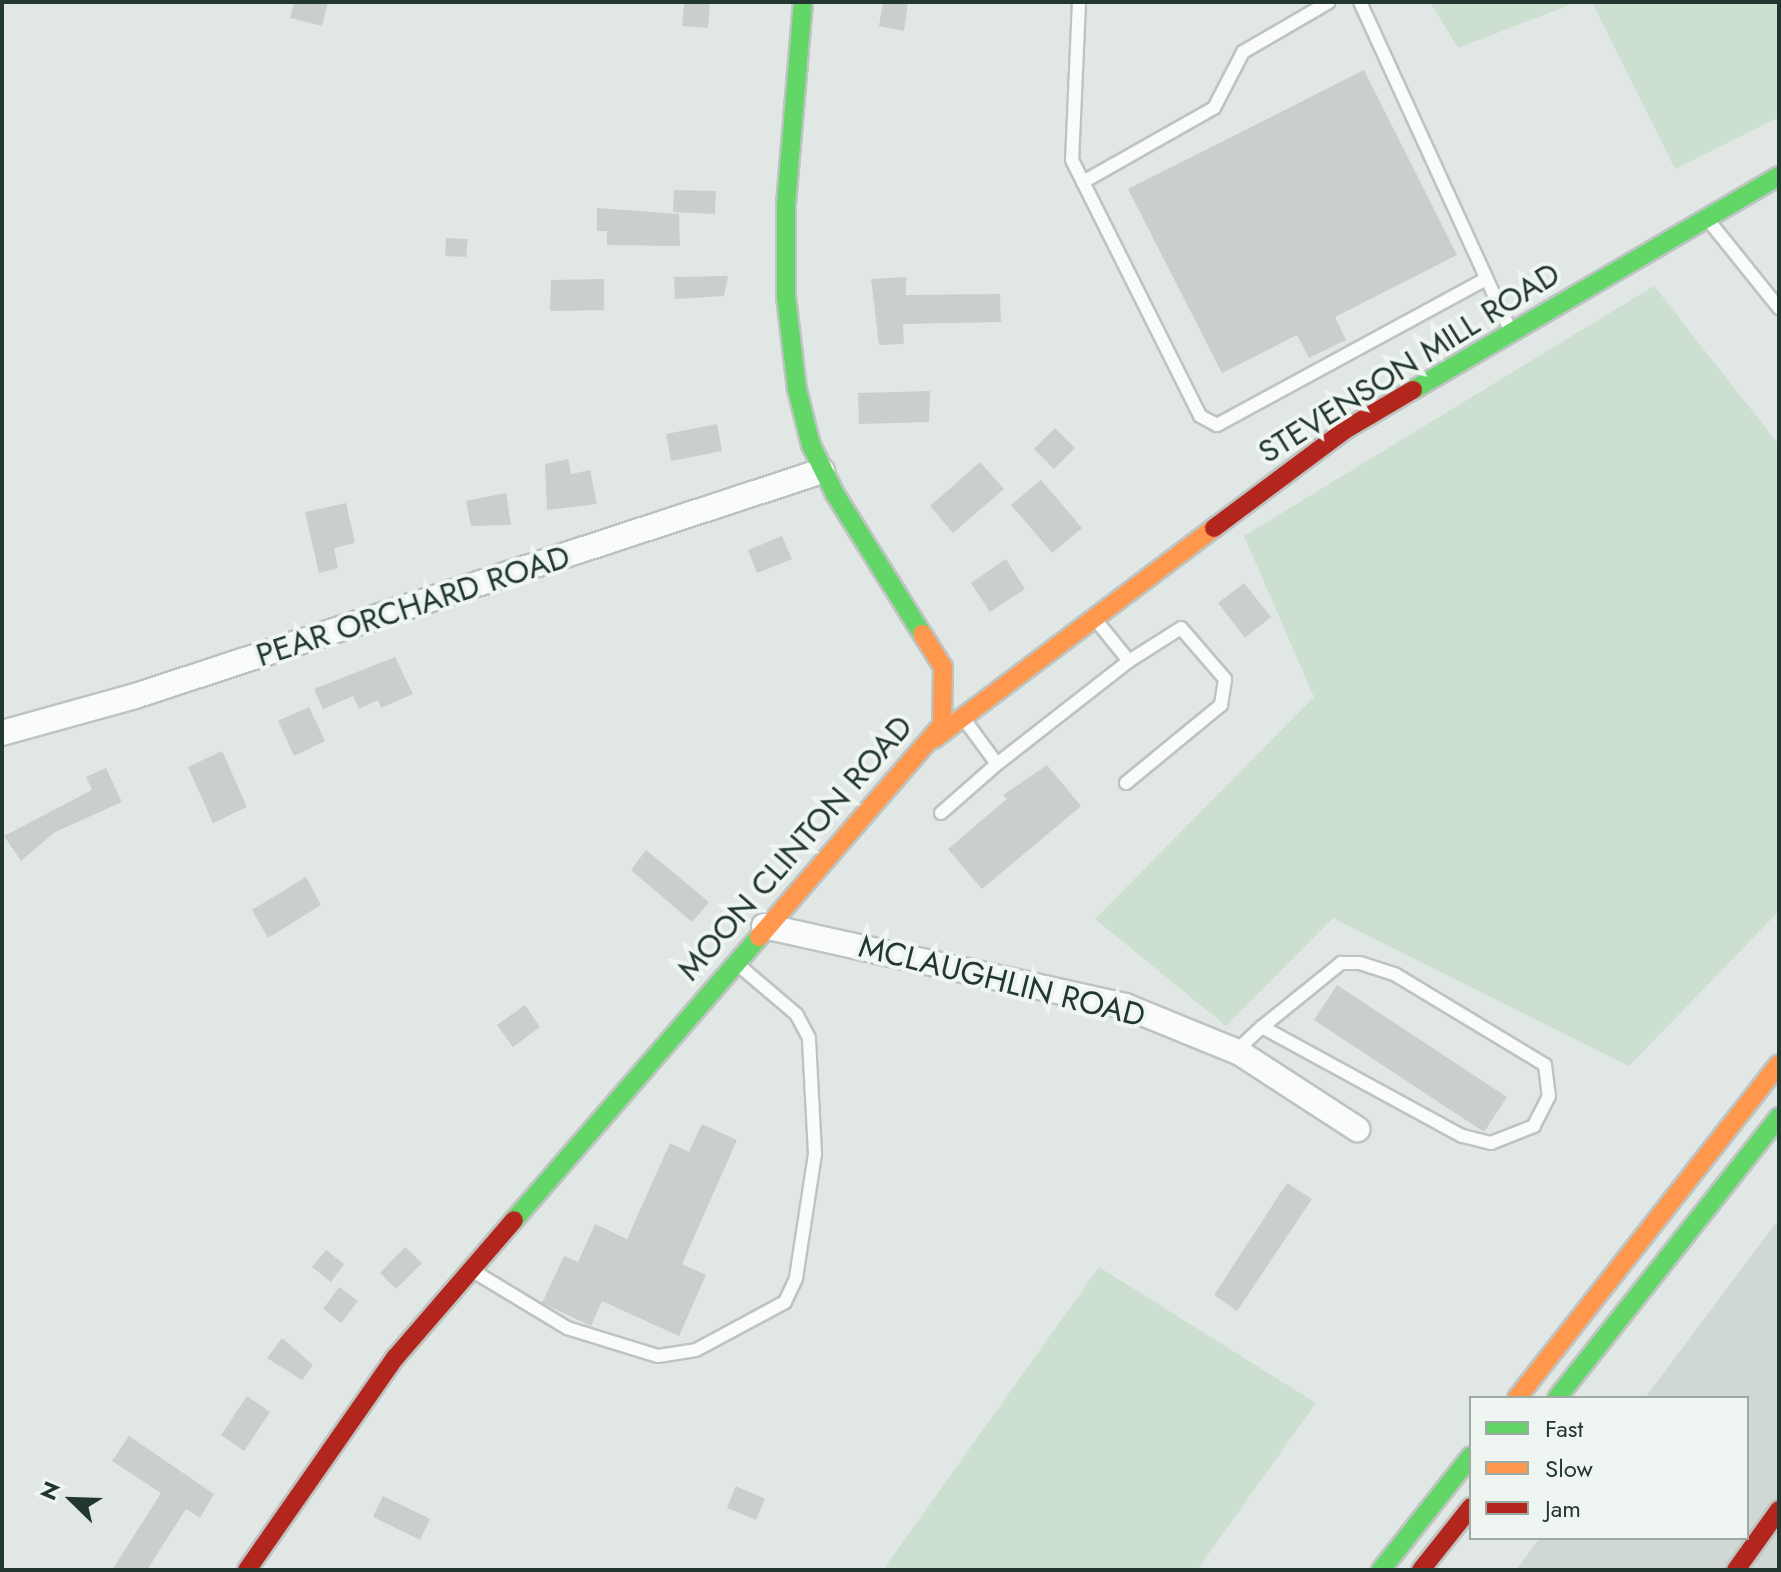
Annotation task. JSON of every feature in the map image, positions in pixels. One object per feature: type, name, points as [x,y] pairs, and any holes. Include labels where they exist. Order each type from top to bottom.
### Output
[{"type":"main road","name":"MOON CLINTON ROAD","points":[[247,1570],[355,1410],[471,1269],[764,926],[933,739],[945,710],[943,667],[822,471],[800,404],[786,296],[789,144],[803,2]]},
{"type":"main road","name":"STEVENSON MILL ROAD","points":[[933,739],[1345,430],[1779,176]]},
{"type":"main road","points":[[1519,1396],[1779,1064]]},
{"type":"main road","points":[[1559,1396],[1779,1117]]},
{"type":"main road","points":[[1381,1570],[1469,1459]]},
{"type":"main road","points":[[1421,1570],[1469,1510]]},
{"type":"main road","points":[[1736,1570],[1779,1510]]},
{"type":"street","name":"PEAR ORCHARD ROAD","points":[[2,733],[135,696],[822,471]]},
{"type":"street","name":"MCLAUGHLIN ROAD","points":[[764,926],[1093,996],[1236,1051],[1357,1129]]},
{"type":"lane","points":[[1079,2],[1072,160],[1200,416],[1217,425],[1486,279]]},
{"type":"lane","points":[[1083,182],[1214,108],[1243,52],[1329,2]]},
{"type":"lane","points":[[1360,2],[1511,333]]},
{"type":"lane","points":[[1707,218],[1779,308]]},
{"type":"lane","points":[[1093,617],[1129,661]]},
{"type":"lane","points":[[941,813],[997,764],[1129,661],[1181,628],[1225,679],[1221,705],[1126,783]]},
{"type":"lane","points":[[962,717],[997,764]]},
{"type":"lane","points":[[471,1269],[567,1328],[658,1356],[696,1350],[785,1302],[796,1278],[815,1154],[809,1038],[796,1014],[733,962]]},
{"type":"lane","points":[[1236,1051],[1262,1027],[1341,963],[1360,963],[1396,975],[1545,1065],[1549,1096],[1534,1126],[1491,1143],[1462,1136],[1262,1027]]},
{"type":"shaded area","points":[[1779,1219],[1779,1570],[1516,1570],[1538,1540],[1749,1540],[1749,1396],[1646,1396]]},
{"type":"green space","points":[[1430,2],[1577,2],[1458,48]]},
{"type":"green space","points":[[1592,2],[1779,2],[1779,117],[1675,169]]},
{"type":"green space","points":[[1654,286],[1779,445],[1779,911],[1629,1066],[1333,918],[1226,1026],[1095,919],[1314,697],[1244,536]]},
{"type":"green space","points":[[1099,1267],[1316,1403],[1197,1570],[883,1570]]},
{"type":"building","points":[[294,2],[328,2],[322,26],[290,18]]},
{"type":"building","points":[[684,2],[710,2],[708,28],[682,26]]},
{"type":"building","points":[[883,2],[908,2],[904,31],[879,26]]},
{"type":"building","points":[[1364,70],[1457,255],[1335,317],[1346,340],[1309,358],[1297,335],[1222,373],[1128,189]]},
{"type":"building","points":[[674,190],[716,191],[715,214],[673,212]]},
{"type":"building","points":[[597,208],[679,214],[680,246],[607,245],[607,231],[597,231]]},
{"type":"building","points":[[446,238],[468,239],[466,257],[445,256]]},
{"type":"building","points":[[728,276],[724,296],[675,299],[674,277]]},
{"type":"building","points":[[906,277],[906,295],[1000,294],[1001,322],[903,324],[904,344],[879,345],[871,279]]},
{"type":"building","points":[[604,279],[604,310],[550,311],[551,280]]},
{"type":"building","points":[[930,391],[929,422],[859,424],[858,393]]},
{"type":"building","points":[[717,424],[722,451],[671,461],[666,434]]},
{"type":"building","points":[[1055,428],[1075,448],[1054,469],[1034,449]]},
{"type":"building","points":[[568,459],[571,474],[590,470],[597,504],[547,510],[545,464]]},
{"type":"building","points":[[980,462],[1004,489],[953,533],[930,506]]},
{"type":"building","points":[[1041,480],[1082,528],[1052,553],[1011,505]]},
{"type":"building","points":[[506,493],[511,525],[471,526],[466,501]]},
{"type":"building","points":[[346,503],[355,543],[334,548],[338,568],[319,573],[305,512]]},
{"type":"building","points":[[782,536],[792,559],[757,573],[748,550]]},
{"type":"building","points":[[1006,559],[1025,589],[990,612],[971,583]]},
{"type":"building","points":[[1244,583],[1271,617],[1245,638],[1218,603]]},
{"type":"building","points":[[395,657],[413,694],[381,708],[378,700],[359,709],[353,696],[323,709],[314,689]]},
{"type":"building","points":[[309,707],[325,741],[294,756],[278,721]]},
{"type":"building","points":[[222,751],[247,807],[213,823],[188,767]]},
{"type":"building","points":[[1047,765],[1081,806],[982,889],[948,849],[1007,799],[1003,795]]},
{"type":"building","points":[[106,768],[122,802],[55,832],[21,861],[4,836],[92,790],[86,777]]},
{"type":"building","points":[[646,850],[709,902],[692,922],[631,870]]},
{"type":"building","points":[[306,877],[321,905],[268,938],[252,910]]},
{"type":"building","points":[[1337,985],[1507,1097],[1484,1132],[1314,1020]]},
{"type":"building","points":[[525,1005],[540,1027],[513,1047],[497,1025]]},
{"type":"building","points":[[702,1124],[737,1140],[682,1264],[706,1275],[679,1336],[602,1301],[591,1326],[542,1303],[564,1256],[578,1262],[595,1224],[627,1239],[670,1143],[689,1152]]},
{"type":"building","points":[[1287,1183],[1312,1199],[1237,1311],[1214,1295]]},
{"type":"building","points":[[405,1247],[422,1263],[396,1289],[380,1273]]},
{"type":"building","points":[[326,1250],[344,1264],[331,1282],[312,1267]]},
{"type":"building","points":[[339,1287],[358,1301],[341,1323],[323,1309]]},
{"type":"building","points":[[282,1338],[313,1365],[302,1380],[267,1358]]},
{"type":"building","points":[[247,1396],[270,1412],[244,1451],[221,1435]]},
{"type":"building","points":[[129,1436],[214,1494],[200,1518],[186,1509],[147,1570],[112,1570],[161,1493],[112,1461]]},
{"type":"building","points":[[736,1486],[765,1499],[756,1520],[727,1508]]},
{"type":"building","points":[[383,1496],[430,1519],[420,1540],[373,1517]]},
{"type":"traffic: fast","points":[[803,2],[786,204],[786,296],[797,389],[811,445],[835,494],[922,634]]},
{"type":"traffic: fast","points":[[1413,390],[1779,176]]},
{"type":"traffic: fast","points":[[514,1220],[759,937]]},
{"type":"traffic: fast","points":[[1559,1396],[1779,1117]]},
{"type":"traffic: fast","points":[[1381,1570],[1469,1459]]},
{"type":"traffic: slow","points":[[934,739],[1214,528]]},
{"type":"traffic: slow","points":[[759,937],[942,725],[943,667],[922,634]]},
{"type":"traffic: slow","points":[[1519,1396],[1779,1064]]},
{"type":"traffic: jam","points":[[1214,528],[1345,430],[1413,390]]},
{"type":"traffic: jam","points":[[247,1570],[395,1358],[514,1220]]},
{"type":"traffic: jam","points":[[1421,1570],[1469,1510]]},
{"type":"traffic: jam","points":[[1736,1570],[1779,1510]]}]
